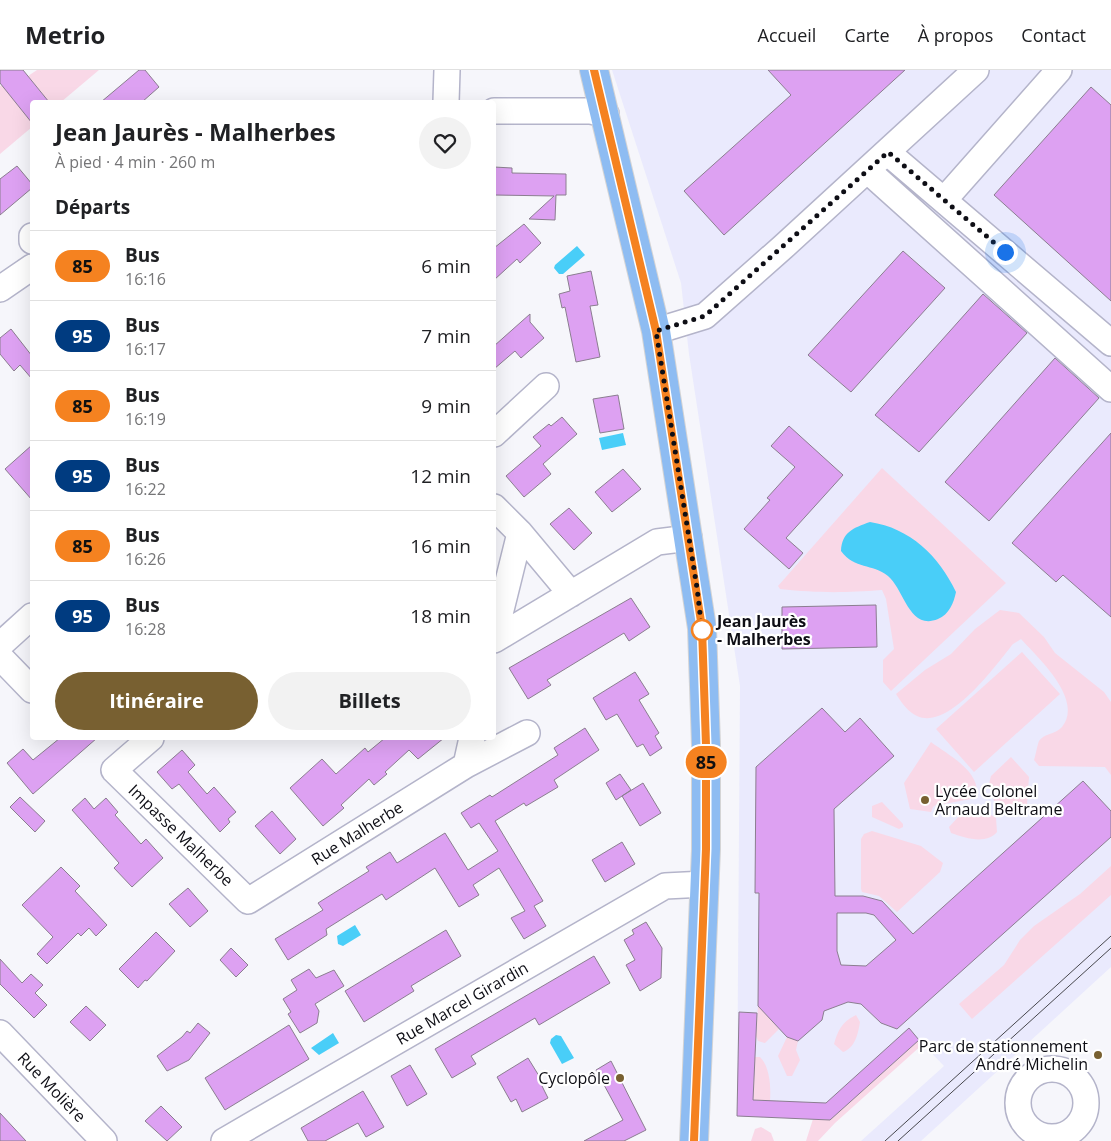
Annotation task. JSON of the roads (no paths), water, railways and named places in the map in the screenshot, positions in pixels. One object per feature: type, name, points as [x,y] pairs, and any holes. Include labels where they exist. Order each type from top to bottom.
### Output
[{"type":"main road","points":[[594,70],[606,114],[656,331],[702,628],[706,745],[705,884],[694,1141]]},
{"type":"street","points":[[446,100],[447,70]]},
{"type":"street","points":[[656,331],[705,316],[888,152],[976,70]]},
{"type":"street","points":[[944,200],[1058,70]]},
{"type":"street","points":[[496,112],[590,111],[606,114]]},
{"type":"street","points":[[888,152],[1111,343]]},
{"type":"street","points":[[867,170],[1111,389]]},
{"type":"street","points":[[0,288],[30,268]]},
{"type":"street","points":[[496,432],[546,386]]},
{"type":"street","points":[[496,509],[520,533],[571,594]]},
{"type":"street","points":[[496,631],[520,533]]},
{"type":"street","points":[[496,638],[657,542],[689,538]]},
{"type":"street","points":[[0,645],[30,618]]},
{"type":"street","points":[[0,657],[30,688]]},
{"type":"street","name":"Rue Malherbe","points":[[248,901],[466,765],[527,733]]},
{"type":"street","name":"Impasse Malherbe","points":[[149,740],[114,770],[248,901]]},
{"type":"street","points":[[466,765],[472,740]]},
{"type":"street","name":"Rue Marcel Girardin","points":[[224,1141],[665,886],[705,884]]},
{"type":"street","name":"Rue Molière","points":[[0,1033],[104,1141]]},
{"type":"water","points":[[577,246],[585,255],[563,274],[559,274],[554,268],[555,265]]},
{"type":"water","points":[[623,433],[626,445],[602,450],[599,438]]},
{"type":"water","points":[[870,522],[898,530],[910,537],[922,546],[941,567],[956,592],[952,604],[942,617],[928,621],[920,619],[908,607],[894,582],[888,576],[876,569],[852,561],[841,551],[846,535],[858,526]]},
{"type":"water","points":[[355,925],[361,935],[343,946],[338,944],[337,936]]},
{"type":"water","points":[[333,1033],[339,1043],[319,1055],[311,1048]]},
{"type":"water","points":[[556,1035],[561,1036],[574,1058],[562,1064],[550,1043],[551,1039]]},
{"type":"tram line","points":[[885,1141],[1111,936]]},
{"type":"tram line","points":[[898,1141],[1111,948]]},
{"type":"place","name":"Jean Jaurès - Malherbes","points":[[702,630]]},
{"type":"place","name":"Lycée Colonel Arnaud Beltrame","points":[[925,800]]},
{"type":"place","name":"Parc de stationnement André Michelin","points":[[1098,1055]]},
{"type":"place","name":"Cyclopôle","points":[[620,1078]]}]
